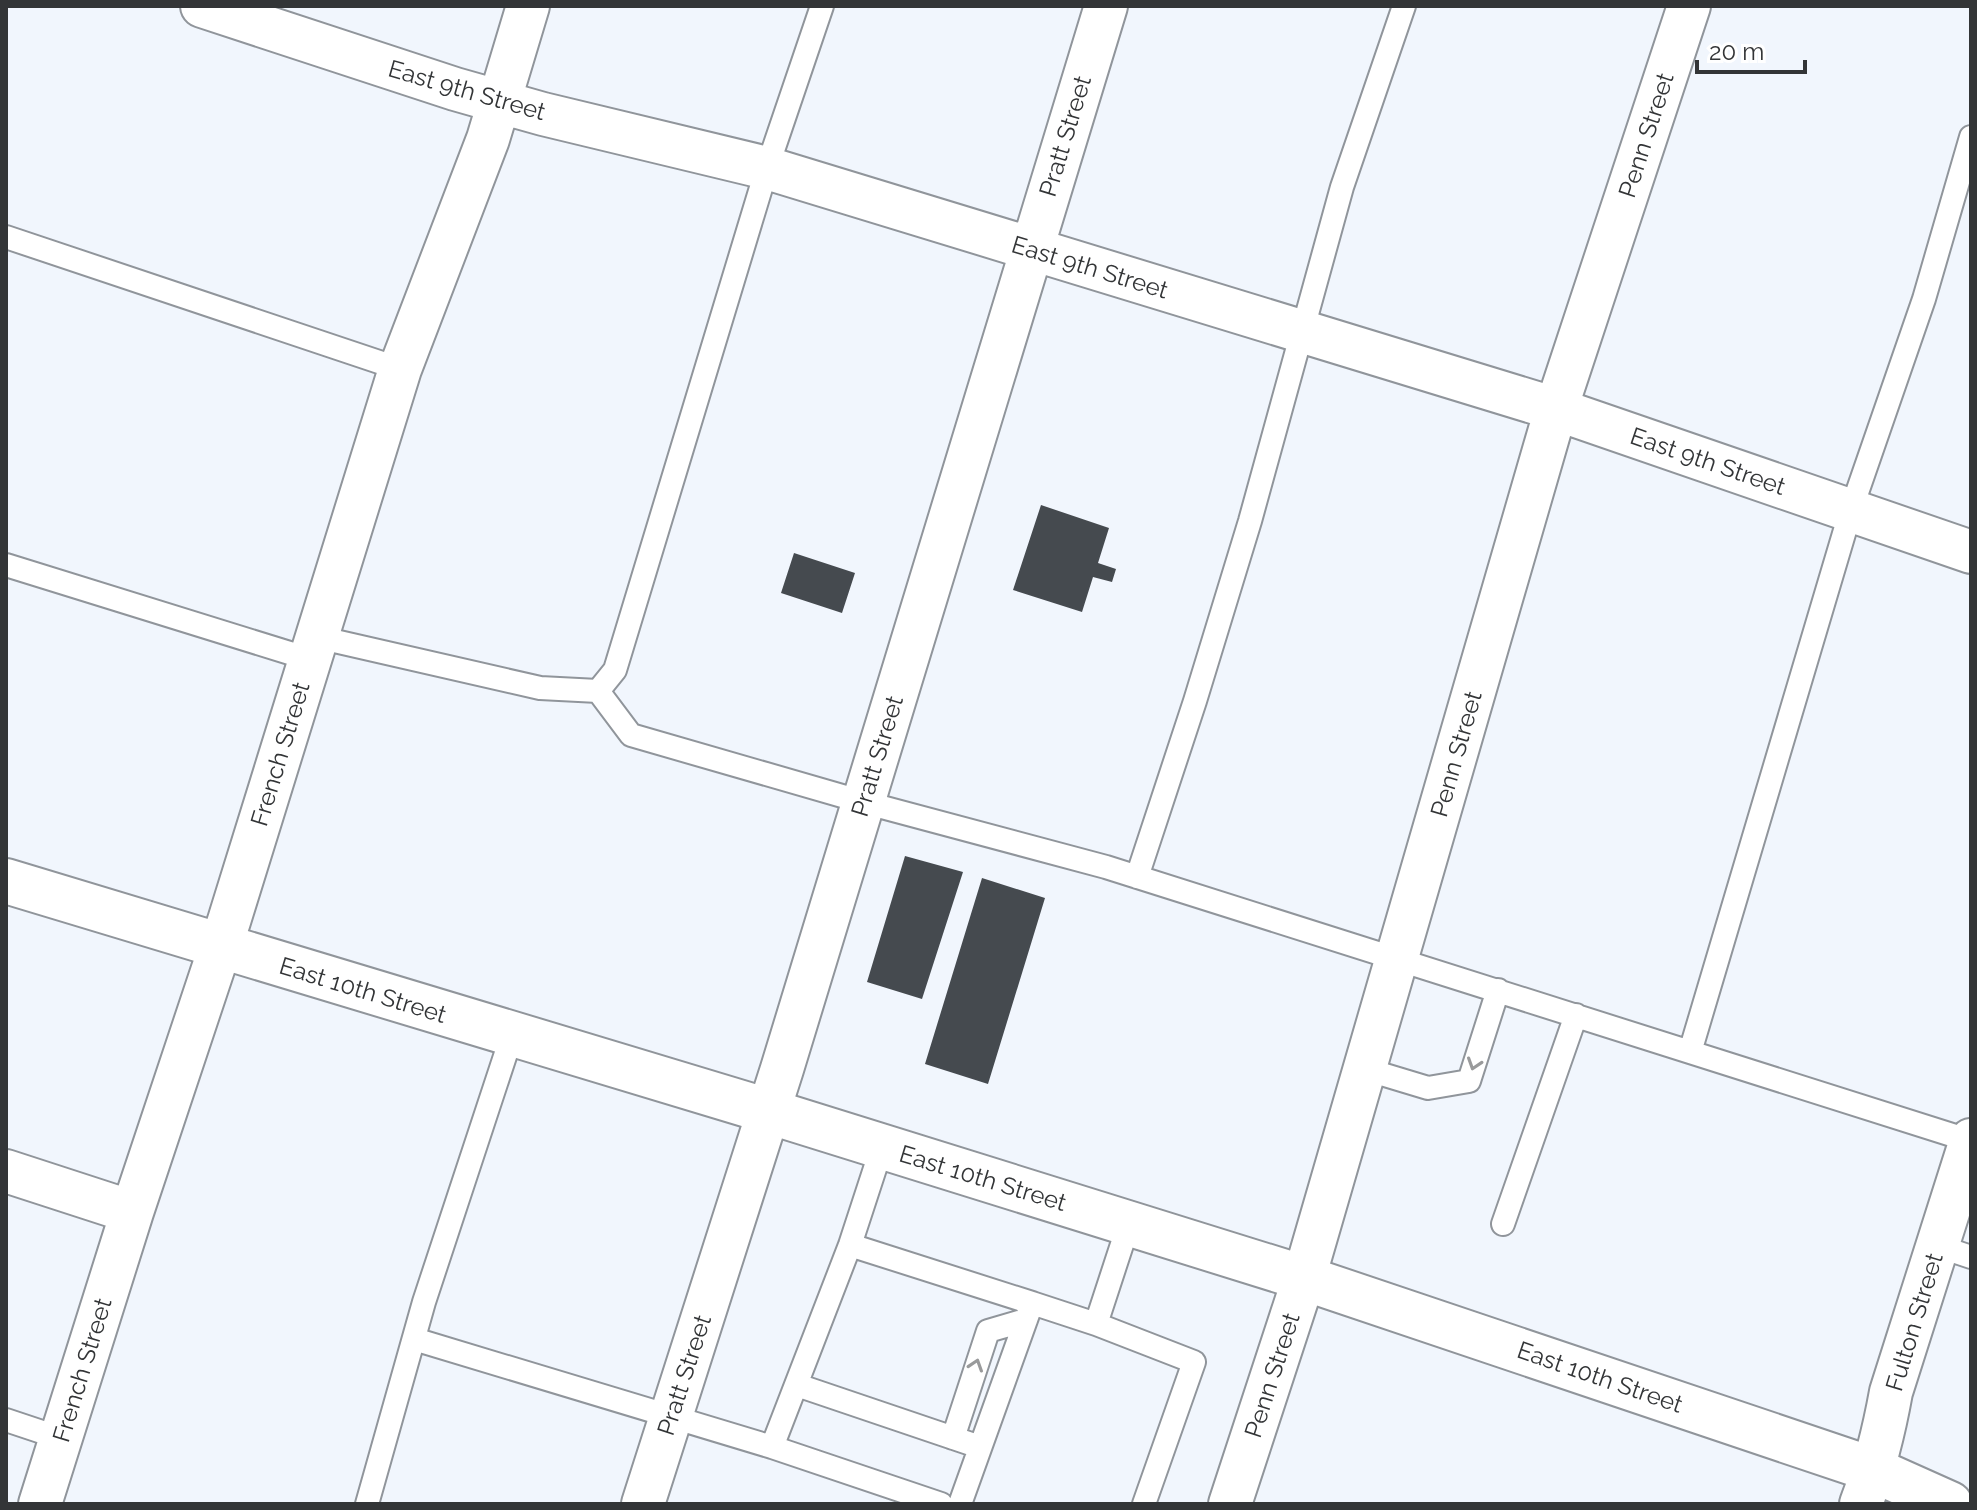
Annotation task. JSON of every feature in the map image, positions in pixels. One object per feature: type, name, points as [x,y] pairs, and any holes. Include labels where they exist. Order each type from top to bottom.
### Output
[{"type":"main road","name":"East 10th Street","points":[[6,881],[768,1111],[1304,1278],[1868,1487],[1950,1504]]},
{"type":"street","name":"East 9th Street","points":[[202,6],[455,89],[767,168],[1556,409],[1971,552]]},
{"type":"street","name":"French Street","points":[[40,1504],[132,1212],[229,921],[400,369],[488,139],[528,6]]},
{"type":"street","name":"Pratt Street","points":[[643,1504],[768,1111],[1106,6]]},
{"type":"street","name":"Penn Street","points":[[1230,1504],[1304,1278],[1556,409],[1689,6]]},
{"type":"street","name":"Fulton Street","points":[[1868,1487],[1884,1433],[1891,1392],[1954,1251],[1971,1141]]},
{"type":"street","points":[[6,1171],[132,1212]]},
{"type":"lane","points":[[598,691],[615,670],[767,168],[822,6]]},
{"type":"lane","points":[[1137,877],[1236,566],[1342,187],[1404,6]]},
{"type":"lane","points":[[1690,1052],[1851,510],[1924,299],[1971,137]]},
{"type":"lane","points":[[6,237],[400,369]]},
{"type":"lane","points":[[6,565],[313,648],[540,688],[598,691]]},
{"type":"lane","points":[[598,691],[631,735],[1137,877],[1971,1141]]},
{"type":"lane","points":[[1365,1069],[1428,1088],[1469,1081],[1498,990]]},
{"type":"lane","points":[[1503,1224],[1576,1015]]},
{"type":"lane","points":[[367,1504],[424,1302],[512,1035]]},
{"type":"lane","points":[[772,1447],[850,1245],[882,1147]]},
{"type":"lane","points":[[1096,1324],[1129,1223]]},
{"type":"lane","points":[[850,1245],[1029,1311],[1096,1324],[1194,1362],[1144,1504]]},
{"type":"lane","points":[[953,1438],[988,1331],[1029,1311]]},
{"type":"lane","points":[[960,1504],[1029,1311]]},
{"type":"lane","points":[[414,1339],[772,1447],[941,1504]]},
{"type":"lane","points":[[797,1385],[980,1447]]},
{"type":"lane","points":[[6,1420],[60,1438]]},
{"type":"building","points":[[1041,505],[1109,528],[1098,563],[1116,569],[1112,582],[1093,577],[1082,612],[1013,590]]},
{"type":"building","points":[[794,553],[855,573],[842,613],[781,593]]},
{"type":"building","points":[[905,856],[963,872],[922,999],[867,982]]},
{"type":"building","points":[[982,878],[1045,898],[988,1084],[925,1064]]}]
